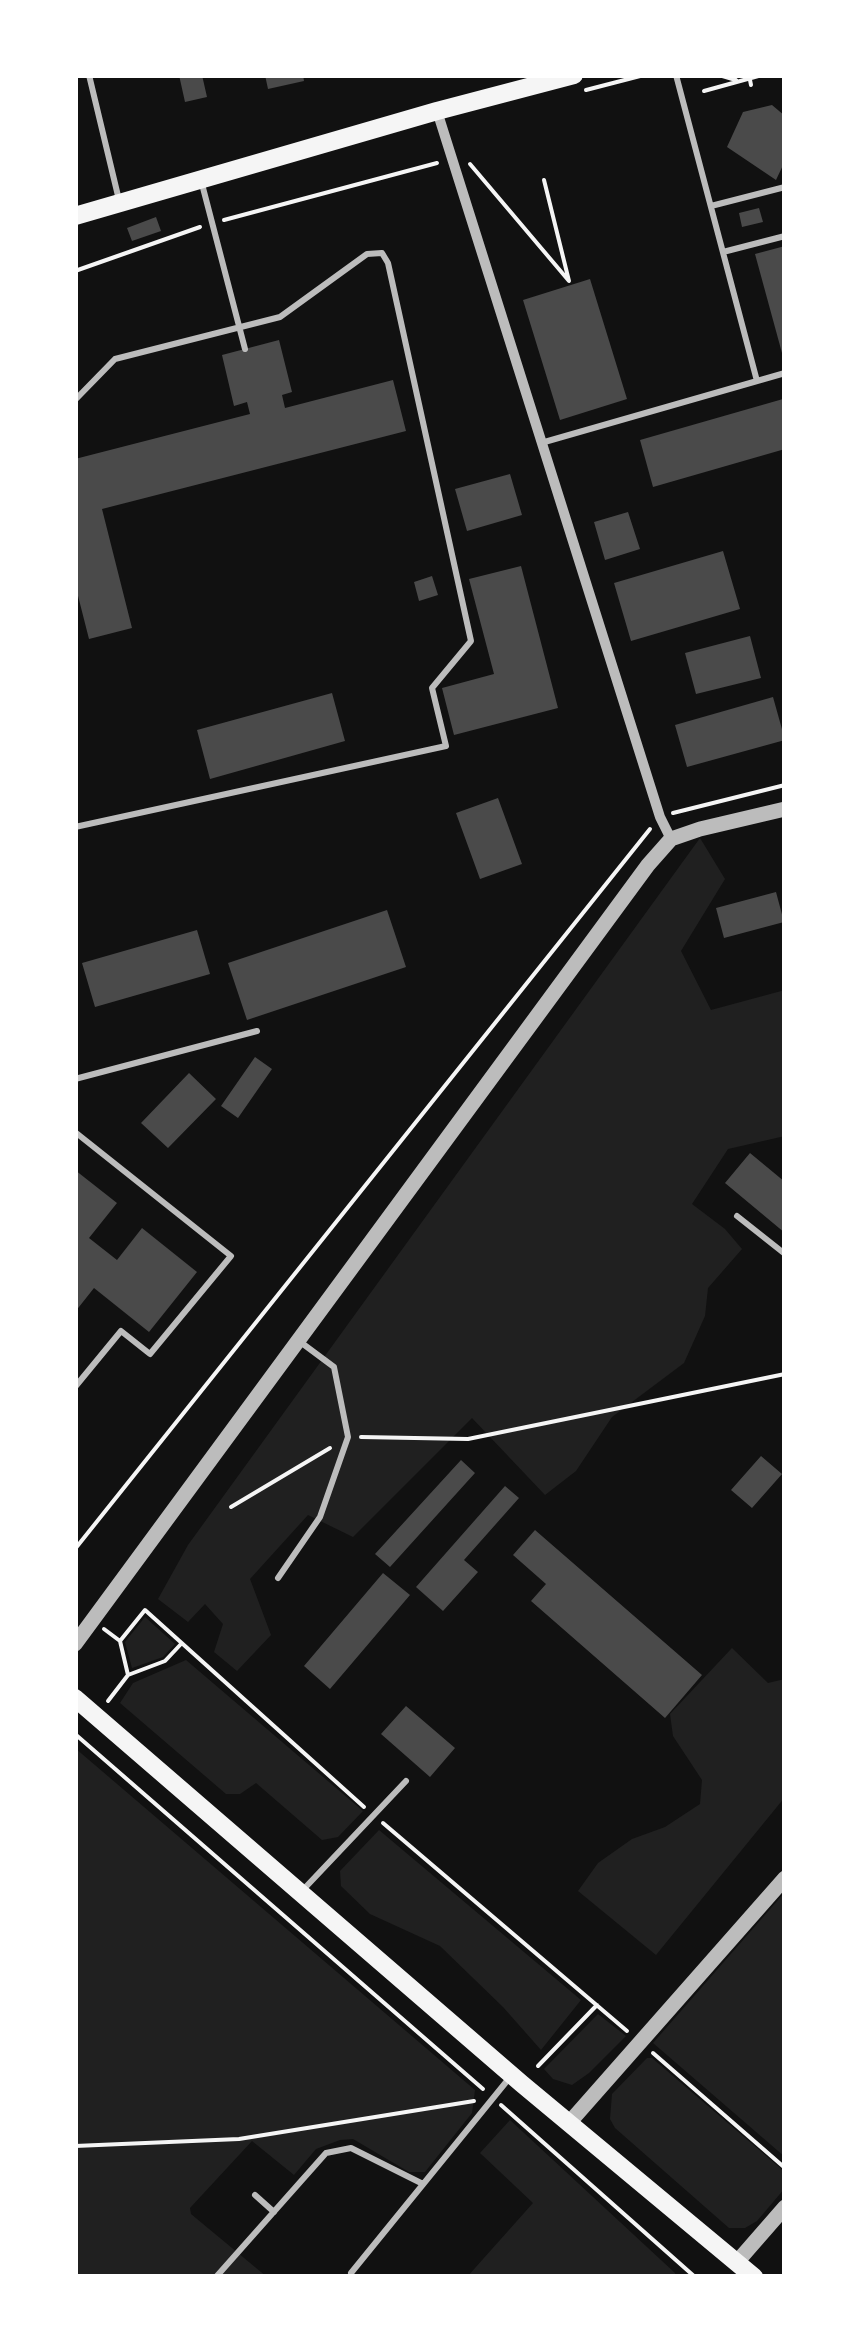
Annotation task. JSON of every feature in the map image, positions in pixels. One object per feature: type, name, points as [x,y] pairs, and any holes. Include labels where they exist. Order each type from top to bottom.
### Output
[{"type":"main road","points":[[75,216],[553,78],[575,84]]},
{"type":"main road","points":[[75,1698],[754,2277]]},
{"type":"street","points":[[437,110],[660,817],[671,839]]},
{"type":"street","points":[[75,1644],[648,864],[671,839],[785,809]]},
{"type":"street","points":[[569,2123],[785,1878]]},
{"type":"street","points":[[737,2262],[785,2207]]},
{"type":"lane","points":[[89,75],[120,201]]},
{"type":"lane","points":[[676,75],[757,381]]},
{"type":"lane","points":[[200,178],[245,349]]},
{"type":"lane","points":[[710,206],[785,187]]},
{"type":"lane","points":[[723,252],[785,236]]},
{"type":"lane","points":[[75,400],[115,359],[280,316],[367,254],[382,253],[388,263],[471,641],[432,688],[446,746],[75,827]]},
{"type":"lane","points":[[540,443],[785,373]]},
{"type":"lane","points":[[75,1079],[256,1031]]},
{"type":"lane","points":[[75,1132],[231,1256],[150,1354],[121,1331],[75,1386]]},
{"type":"lane","points":[[737,1216],[785,1254]]},
{"type":"lane","points":[[278,1578],[320,1517],[348,1437],[334,1366],[298,1340]]},
{"type":"lane","points":[[301,1892],[406,1780]]},
{"type":"lane","points":[[351,2274],[512,2074]]},
{"type":"lane","points":[[216,2277],[326,2153],[351,2148],[424,2184]]},
{"type":"lane","points":[[255,2194],[274,2212]]},
{"type":"path","points":[[575,84],[644,75]]},
{"type":"path","points":[[719,75],[741,81]]},
{"type":"path","points":[[704,91],[759,75]]},
{"type":"path","points":[[464,156],[569,281],[544,180]]},
{"type":"path","points":[[75,271],[212,223],[446,160]]},
{"type":"path","points":[[75,1549],[660,817],[785,785]]},
{"type":"path","points":[[231,1507],[348,1437],[468,1439],[785,1374]]},
{"type":"path","points":[[128,1675],[120,1642],[145,1610],[374,1816],[785,2168]]},
{"type":"path","points":[[105,1704],[128,1675],[165,1661],[181,1644]]},
{"type":"path","points":[[84,1732],[77,1736],[695,2277]]},
{"type":"path","points":[[538,2066],[596,2005]]},
{"type":"path","points":[[75,2146],[239,2138],[494,2098]]},
{"type":"shaded area","points":[[700,838],[725,879],[681,951],[711,1010],[785,990],[785,1136],[728,1149],[692,1204],[725,1229],[742,1249],[708,1288],[705,1316],[684,1363],[612,1417],[576,1471],[545,1495],[472,1418],[353,1537],[308,1515],[250,1579],[271,1635],[237,1671],[214,1652],[223,1624],[205,1604],[188,1622],[158,1599],[188,1545]]},
{"type":"shaded area","points":[[145,1617],[175,1644],[163,1657],[132,1668],[125,1642]]},
{"type":"shaded area","points":[[732,1648],[768,1683],[785,1679],[785,1797],[656,1955],[578,1891],[598,1863],[632,1839],[665,1827],[700,1804],[702,1780],[673,1736],[670,1714]]},
{"type":"shaded area","points":[[186,1660],[363,1811],[338,1837],[322,1840],[256,1783],[240,1794],[226,1794],[120,1703],[133,1683]]},
{"type":"shaded area","points":[[75,1748],[475,2090],[472,2113],[425,2172],[409,2172],[353,2139],[316,2149],[294,2175],[252,2141],[190,2208],[191,2214],[267,2277],[75,2277]]},
{"type":"shaded area","points":[[379,1830],[581,2000],[541,2050],[440,1946],[370,1914],[341,1886],[340,1871]]},
{"type":"shaded area","points":[[785,1892],[785,2157],[653,2043]]},
{"type":"shaded area","points":[[598,2014],[626,2036],[572,2085],[553,2079],[544,2069]]},
{"type":"shaded area","points":[[647,2058],[652,2058],[785,2172],[785,2188],[757,2221],[745,2228],[729,2228],[615,2128],[610,2119],[612,2094]]},
{"type":"shaded area","points":[[510,2120],[676,2277],[467,2277],[533,2203],[480,2153]]},
{"type":"building","points":[[179,75],[202,75],[207,97],[185,102]]},
{"type":"building","points":[[265,75],[303,75],[304,81],[268,89]]},
{"type":"building","points":[[772,105],[785,116],[785,161],[776,180],[727,147],[743,112]]},
{"type":"building","points":[[759,208],[763,222],[742,227],[739,213]]},
{"type":"building","points":[[156,217],[161,231],[132,241],[127,228]]},
{"type":"building","points":[[785,246],[785,352],[782,353],[755,254]]},
{"type":"building","points":[[590,279],[627,399],[560,420],[523,300]]},
{"type":"building","points":[[279,340],[292,392],[282,395],[285,408],[393,380],[406,431],[102,509],[132,628],[89,639],[75,584],[75,459],[250,414],[247,402],[234,406],[222,355]]},
{"type":"building","points":[[783,399],[785,449],[653,487],[640,440]]},
{"type":"building","points":[[510,474],[522,515],[467,531],[455,489]]},
{"type":"building","points":[[628,512],[640,549],[605,560],[594,522]]},
{"type":"building","points":[[723,551],[740,609],[631,641],[614,583]]},
{"type":"building","points":[[521,566],[558,708],[454,735],[442,688],[494,674],[469,579]]},
{"type":"building","points":[[432,576],[438,595],[419,601],[414,582]]},
{"type":"building","points":[[750,636],[761,678],[696,694],[685,653]]},
{"type":"building","points":[[332,693],[345,741],[210,779],[197,730]]},
{"type":"building","points":[[773,697],[785,740],[687,767],[675,725]]},
{"type":"building","points":[[498,798],[522,864],[480,879],[456,813]]},
{"type":"building","points":[[776,892],[784,922],[724,938],[716,908]]},
{"type":"building","points":[[387,910],[406,967],[247,1020],[228,963]]},
{"type":"building","points":[[197,930],[210,974],[95,1007],[82,963]]},
{"type":"building","points":[[255,1057],[272,1069],[238,1118],[221,1106]]},
{"type":"building","points":[[189,1073],[216,1099],[168,1148],[141,1123]]},
{"type":"building","points":[[750,1153],[785,1182],[785,1233],[725,1183]]},
{"type":"building","points":[[75,1170],[117,1203],[89,1238],[117,1260],[142,1228],[197,1272],[149,1332],[94,1288],[75,1312]]},
{"type":"building","points":[[761,1456],[782,1474],[752,1508],[731,1490]]},
{"type":"building","points":[[461,1460],[475,1473],[390,1567],[375,1554]]},
{"type":"building","points":[[505,1486],[519,1498],[464,1560],[478,1572],[443,1611],[416,1587]]},
{"type":"building","points":[[535,1530],[702,1675],[665,1718],[531,1601],[546,1584],[513,1555]]},
{"type":"building","points":[[383,1573],[410,1595],[330,1689],[304,1666]]},
{"type":"building","points":[[406,1706],[455,1748],[430,1777],[381,1734]]}]
